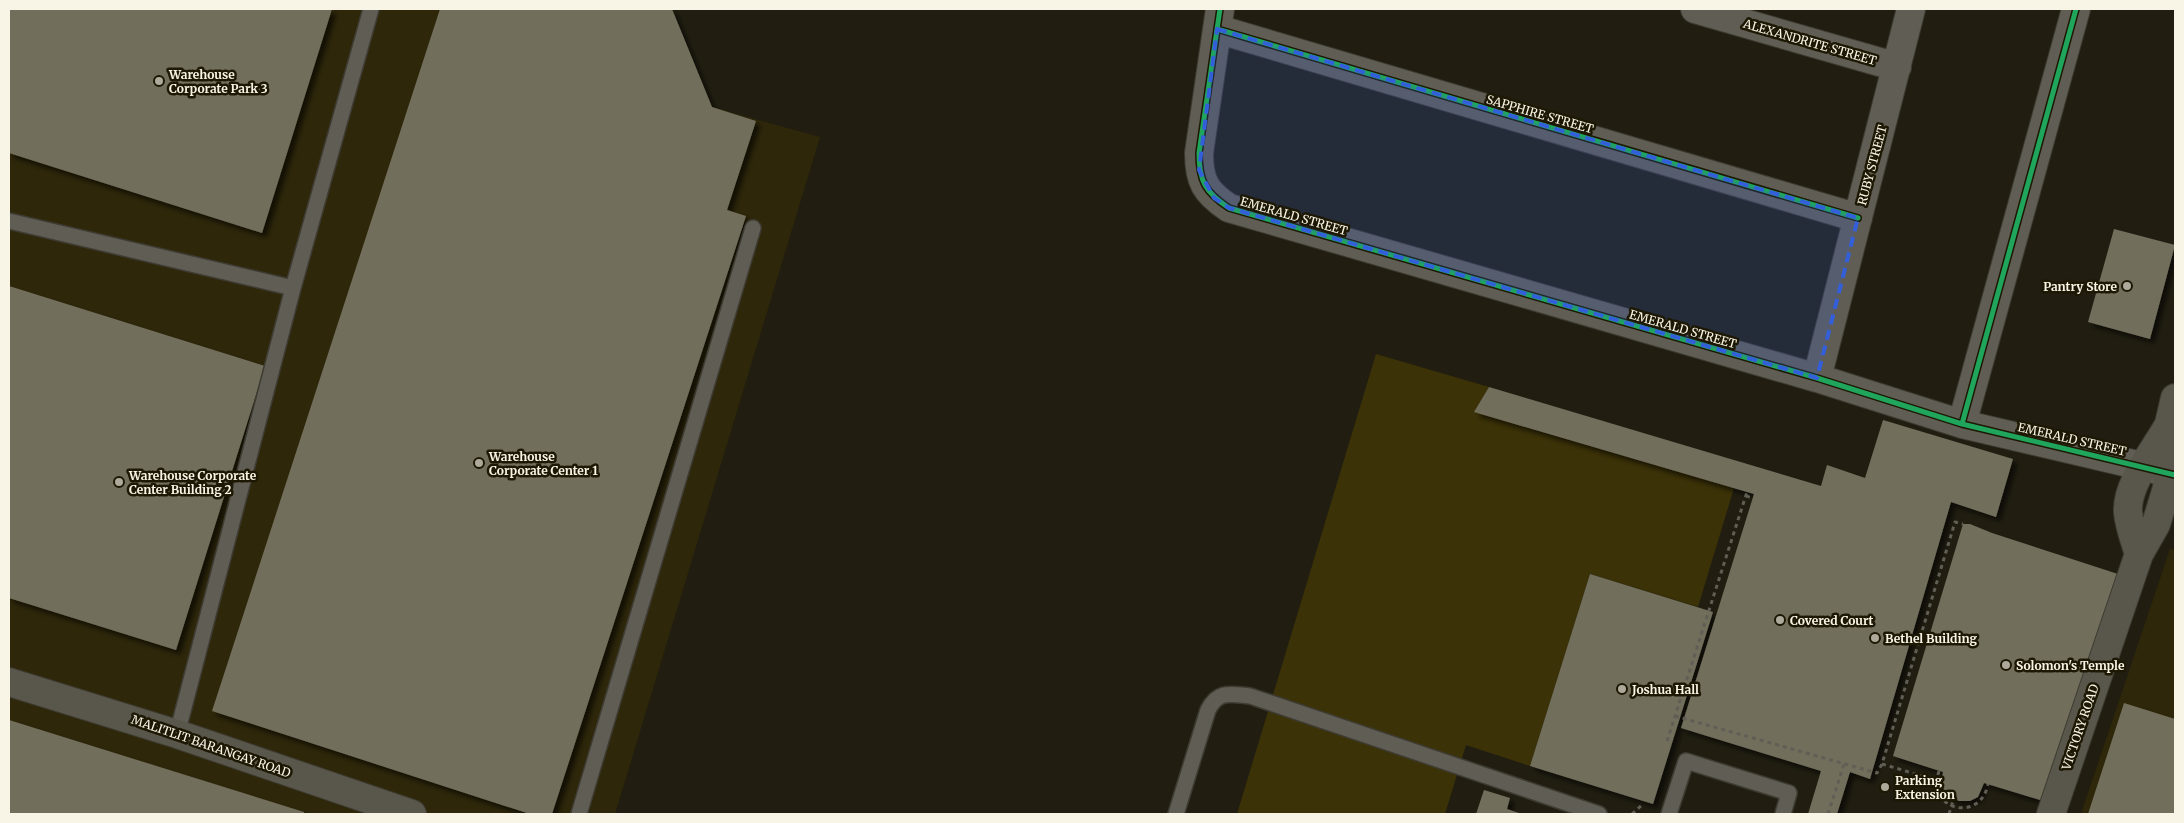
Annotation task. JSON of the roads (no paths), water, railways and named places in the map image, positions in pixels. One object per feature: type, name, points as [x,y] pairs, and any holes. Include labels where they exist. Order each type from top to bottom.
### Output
[{"type":"street","name":"ALEXANDRITE STREET","points":[[1694,9],[1897,67]]},
{"type":"street","name":"RUBY STREET","points":[[1817,378],[1911,9]]},
{"type":"street","points":[[1962,424],[2076,9]]},
{"type":"street","name":"EMERALD STREET","points":[[1219,19],[1199,152],[1199,170],[1204,184],[1214,198],[1228,208],[1817,378],[1962,424],[2162,471]]},
{"type":"street","name":"SAPPHIRE STREET","points":[[1219,19],[1858,218]]},
{"type":"street","name":"VICTORY ROAD","points":[[2051,814],[2139,554],[2128,513],[2129,497],[2162,471],[2175,398]]},
{"type":"street","name":"MALITLIT BARANGAY ROAD","points":[[9,682],[177,734],[375,809],[412,814]]},
{"type":"lane","points":[[177,734],[293,288],[371,9]]},
{"type":"lane","points":[[9,221],[293,288]]},
{"type":"lane","points":[[579,814],[754,228]]},
{"type":"lane","points":[[1176,814],[1208,710],[1213,700],[1223,694],[1234,694],[1258,699],[1599,814]]},
{"type":"lane","points":[[1669,814],[1686,761],[1789,793],[1783,814]]},
{"type":"place","name":"Warehouse Corporate Park 3","points":[[159,81]]},
{"type":"place","name":"Pantry Store","points":[[2127,286]]},
{"type":"place","name":"Warehouse Corporate Center 1","points":[[479,463]]},
{"type":"place","name":"Warehouse Corporate Center Building 2","points":[[119,482]]},
{"type":"place","name":"Covered Court","points":[[1780,620]]},
{"type":"place","name":"Bethel Building","points":[[1875,638]]},
{"type":"place","name":"Solomon's Temple","points":[[2006,665]]},
{"type":"place","name":"Joshua Hall","points":[[1622,689]]},
{"type":"place","name":"Parking Extension","points":[[1885,787]]}]
